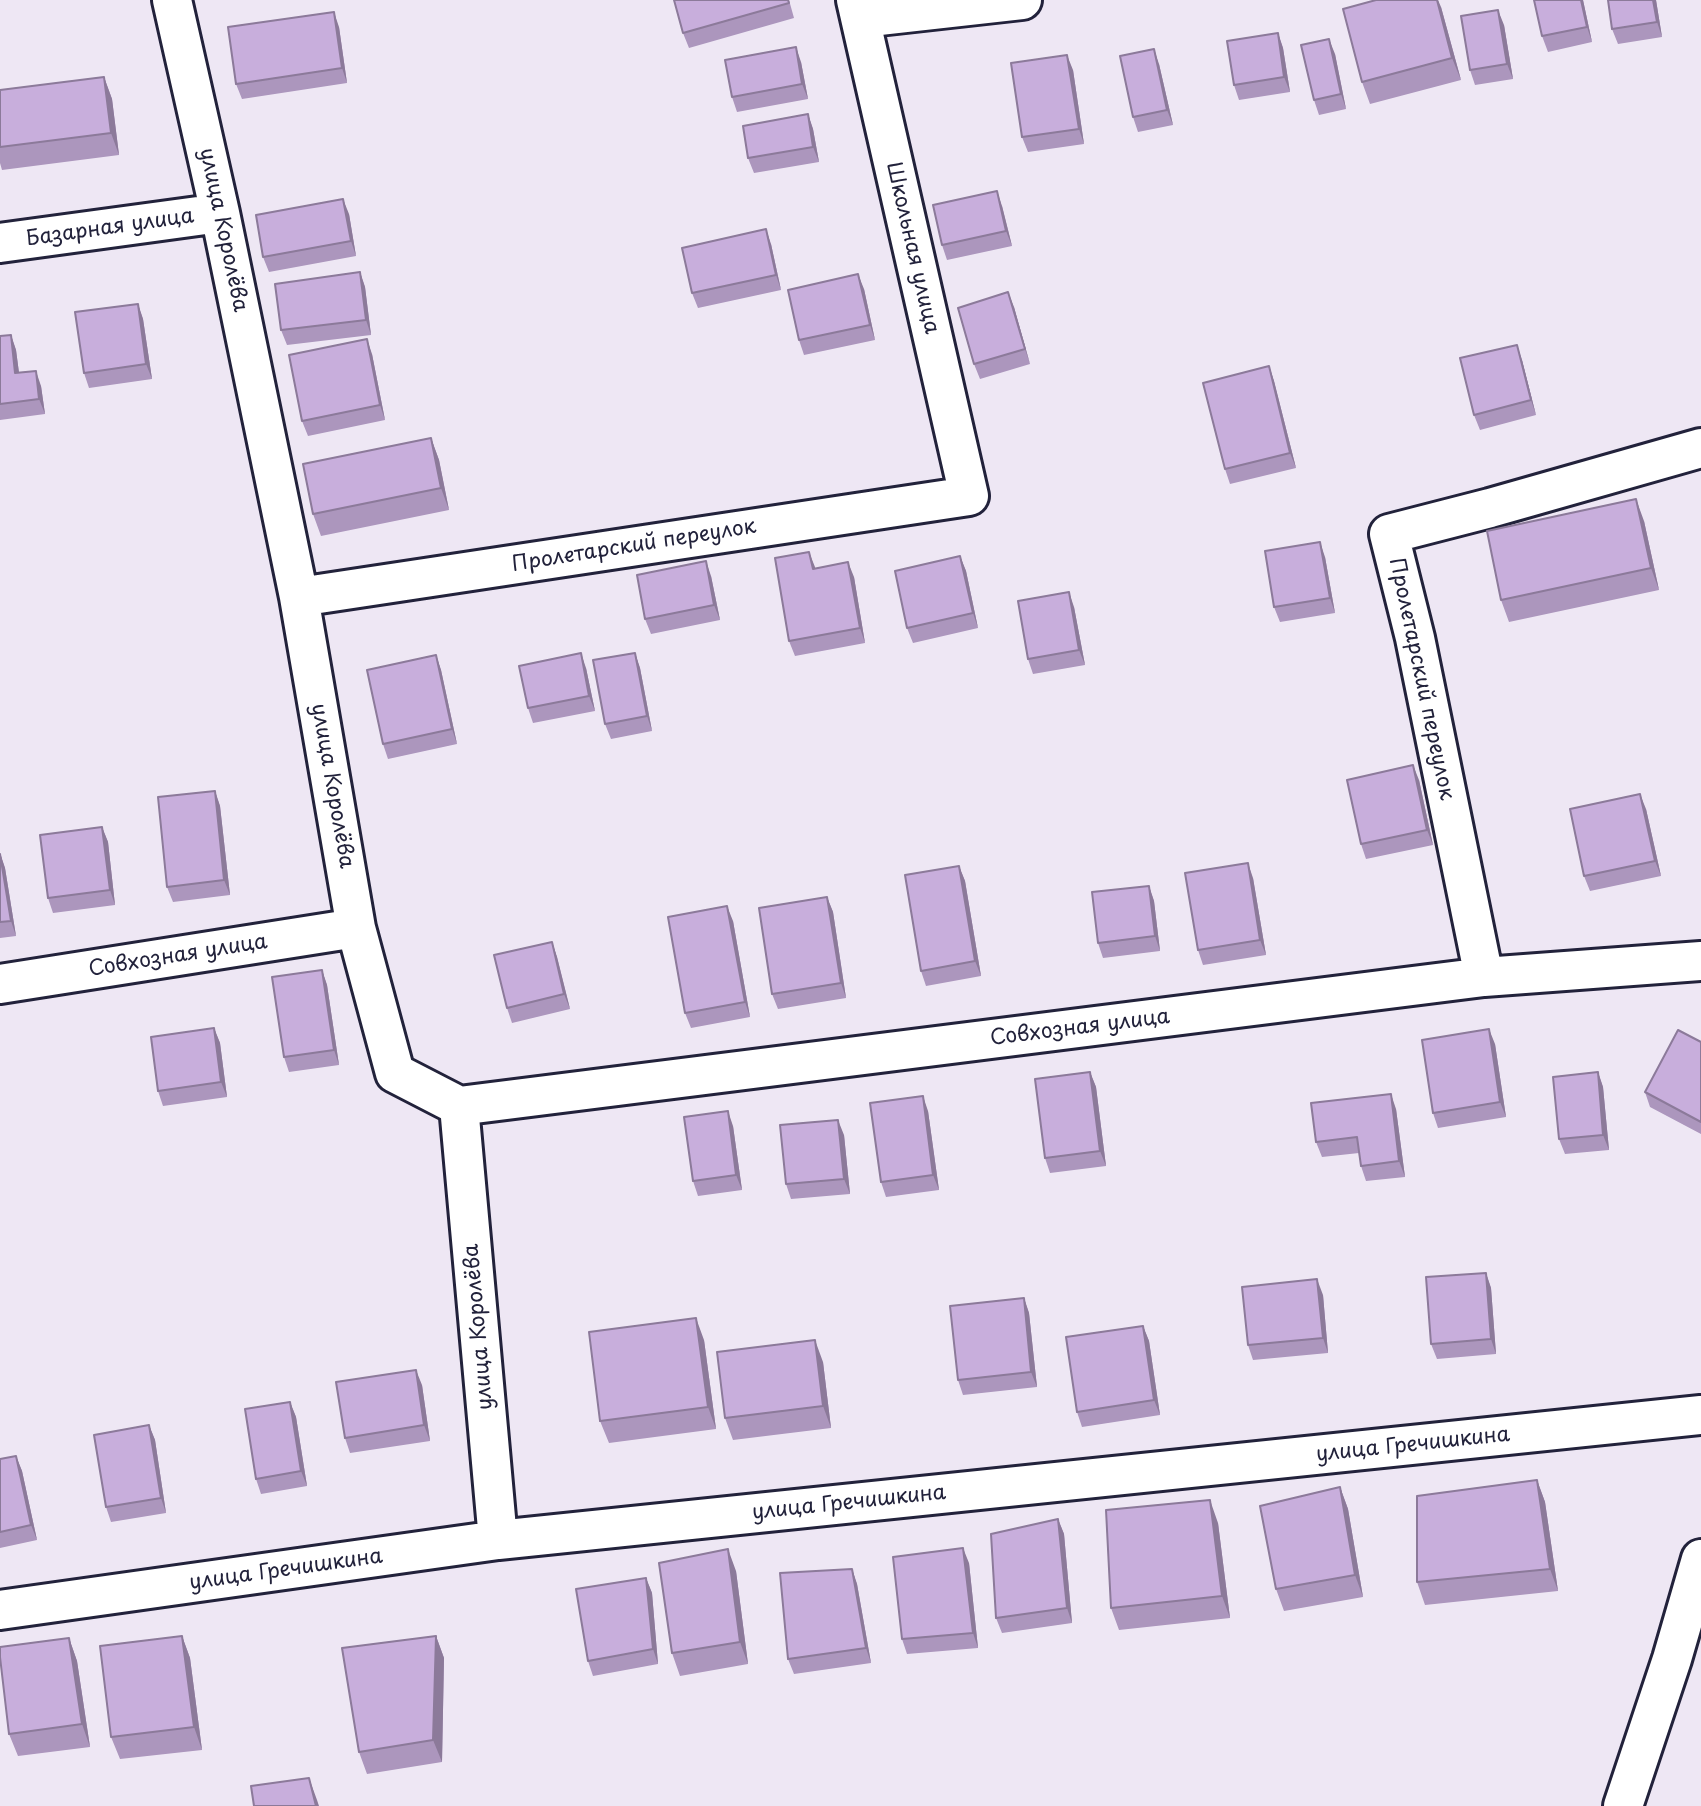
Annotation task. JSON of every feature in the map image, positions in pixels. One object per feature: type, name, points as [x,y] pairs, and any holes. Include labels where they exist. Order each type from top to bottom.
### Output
[{"type":"street","name":"улица Королёва","points":[[172,0],[220,213],[299,597],[356,928],[395,1073],[460,1106],[498,1540]]},
{"type":"street","points":[[858,9],[1022,0]]},
{"type":"street","name":"Школьная улица","points":[[858,9],[968,496]]},
{"type":"street","name":"Базарная улица","points":[[0,243],[220,213]]},
{"type":"street","name":"Пролетарский переулок","points":[[1484,977],[1416,638],[1389,534],[1701,448]]},
{"type":"street","name":"Пролетарский переулок","points":[[299,597],[968,496]]},
{"type":"street","name":"Совхозная улица","points":[[0,984],[356,928]]},
{"type":"street","name":"Совхозная улица","points":[[460,1106],[1484,977],[1701,961]]},
{"type":"street","name":"улица Гречишкина","points":[[0,1610],[498,1540],[1701,1415]]},
{"type":"street","points":[[1622,1806],[1687,1665],[1701,1559]]},
{"type":"building","points":[[674,0],[788,0],[789,3],[683,33]]},
{"type":"building","points":[[1376,0],[1437,0],[1452,58],[1362,82],[1343,9]]},
{"type":"building","points":[[1534,0],[1581,0],[1587,27],[1542,36]]},
{"type":"building","points":[[1608,0],[1653,0],[1657,22],[1612,29]]},
{"type":"building","points":[[1498,10],[1507,64],[1470,70],[1461,16]]},
{"type":"building","points":[[334,12],[342,68],[236,84],[228,27]]},
{"type":"building","points":[[1278,33],[1284,77],[1234,85],[1227,41]]},
{"type":"building","points":[[1329,39],[1341,94],[1314,100],[1301,45]]},
{"type":"building","points":[[796,47],[802,84],[732,97],[725,60]]},
{"type":"building","points":[[1154,49],[1167,110],[1133,117],[1120,56]]},
{"type":"building","points":[[1067,55],[1079,129],[1022,137],[1011,63]]},
{"type":"building","points":[[104,77],[111,133],[0,147],[0,90]]},
{"type":"building","points":[[808,114],[813,147],[748,158],[743,126]]},
{"type":"building","points":[[997,191],[1006,231],[942,245],[933,205]]},
{"type":"building","points":[[343,199],[351,241],[263,257],[256,215]]},
{"type":"building","points":[[766,229],[776,275],[692,293],[682,248]]},
{"type":"building","points":[[360,272],[366,320],[281,330],[275,284]]},
{"type":"building","points":[[858,274],[870,325],[799,340],[788,290]]},
{"type":"building","points":[[1008,292],[1025,349],[974,364],[958,308]]},
{"type":"building","points":[[138,304],[146,364],[84,373],[75,312]]},
{"type":"building","points":[[11,335],[15,373],[36,371],[39,399],[0,404],[0,336]]},
{"type":"building","points":[[367,339],[380,405],[302,421],[289,355]]},
{"type":"building","points":[[1517,345],[1531,400],[1474,415],[1460,358]]},
{"type":"building","points":[[1269,366],[1290,453],[1225,469],[1203,383]]},
{"type":"building","points":[[431,438],[441,488],[313,514],[303,464]]},
{"type":"building","points":[[1636,499],[1651,568],[1501,600],[1487,531]]},
{"type":"building","points":[[1320,542],[1330,598],[1274,607],[1265,551]]},
{"type":"building","points":[[809,552],[813,569],[848,562],[860,628],[789,641],[775,558]]},
{"type":"building","points":[[960,556],[973,613],[907,628],[895,571]]},
{"type":"building","points":[[706,561],[714,605],[645,619],[637,575]]},
{"type":"building","points":[[1069,592],[1079,650],[1028,659],[1018,601]]},
{"type":"building","points":[[581,653],[589,696],[528,708],[519,666]]},
{"type":"building","points":[[635,653],[647,716],[605,724],[593,660]]},
{"type":"building","points":[[436,655],[452,729],[383,744],[367,670]]},
{"type":"building","points":[[1413,765],[1427,830],[1361,844],[1347,780]]},
{"type":"building","points":[[215,791],[224,880],[167,887],[158,797]]},
{"type":"building","points":[[1640,794],[1655,861],[1584,876],[1570,809]]},
{"type":"building","points":[[102,827],[110,890],[48,898],[40,835]]},
{"type":"building","points":[[0,854],[11,921],[0,922]]},
{"type":"building","points":[[1248,863],[1260,940],[1198,950],[1185,873]]},
{"type":"building","points":[[959,866],[975,961],[921,971],[905,875]]},
{"type":"building","points":[[1149,886],[1155,936],[1098,943],[1092,892]]},
{"type":"building","points":[[827,897],[841,983],[772,994],[759,908]]},
{"type":"building","points":[[727,906],[745,1002],[685,1013],[668,917]]},
{"type":"building","points":[[552,942],[564,994],[507,1008],[494,955]]},
{"type":"building","points":[[322,970],[334,1050],[284,1057],[272,977]]},
{"type":"building","points":[[214,1028],[221,1082],[158,1091],[151,1037]]},
{"type":"building","points":[[1489,1029],[1500,1102],[1433,1113],[1422,1040]]},
{"type":"building","points":[[1678,1030],[1701,1042],[1701,1122],[1645,1092]]},
{"type":"building","points":[[1090,1072],[1100,1151],[1045,1158],[1035,1079]]},
{"type":"building","points":[[1598,1072],[1603,1135],[1559,1139],[1553,1077]]},
{"type":"building","points":[[1391,1094],[1399,1161],[1361,1166],[1357,1137],[1316,1142],[1311,1103]]},
{"type":"building","points":[[923,1096],[933,1175],[881,1182],[870,1103]]},
{"type":"building","points":[[728,1111],[736,1175],[693,1181],[684,1117]]},
{"type":"building","points":[[838,1120],[844,1179],[786,1184],[780,1125]]},
{"type":"building","points":[[1486,1273],[1491,1339],[1431,1344],[1426,1277]]},
{"type":"building","points":[[1317,1279],[1323,1338],[1248,1345],[1242,1287]]},
{"type":"building","points":[[1024,1298],[1031,1372],[958,1380],[950,1306]]},
{"type":"building","points":[[696,1318],[708,1407],[600,1421],[589,1332]]},
{"type":"building","points":[[1143,1326],[1154,1400],[1077,1412],[1066,1337]]},
{"type":"building","points":[[815,1340],[823,1406],[725,1418],[717,1352]]},
{"type":"building","points":[[416,1370],[424,1425],[345,1438],[336,1382]]},
{"type":"building","points":[[290,1402],[301,1471],[256,1479],[245,1409]]},
{"type":"building","points":[[149,1425],[161,1498],[106,1507],[94,1435]]},
{"type":"building","points":[[16,1456],[31,1525],[0,1532],[0,1459]]},
{"type":"building","points":[[1537,1480],[1550,1569],[1417,1582],[1417,1496]]},
{"type":"building","points":[[1340,1487],[1355,1575],[1276,1589],[1260,1506]]},
{"type":"building","points":[[1210,1500],[1222,1596],[1111,1608],[1106,1510]]},
{"type":"building","points":[[1058,1519],[1067,1608],[996,1618],[991,1534]]},
{"type":"building","points":[[963,1548],[973,1633],[902,1639],[893,1557]]},
{"type":"building","points":[[728,1549],[740,1642],[672,1653],[659,1563]]},
{"type":"building","points":[[852,1569],[866,1648],[788,1659],[780,1573]]},
{"type":"building","points":[[646,1578],[653,1649],[588,1661],[576,1589]]},
{"type":"building","points":[[182,1636],[194,1727],[111,1737],[100,1646]]},
{"type":"building","points":[[436,1636],[433,1740],[359,1752],[342,1648]]},
{"type":"building","points":[[69,1638],[82,1724],[9,1734],[0,1647]]},
{"type":"building","points":[[309,1778],[316,1806],[254,1806],[251,1786]]}]
